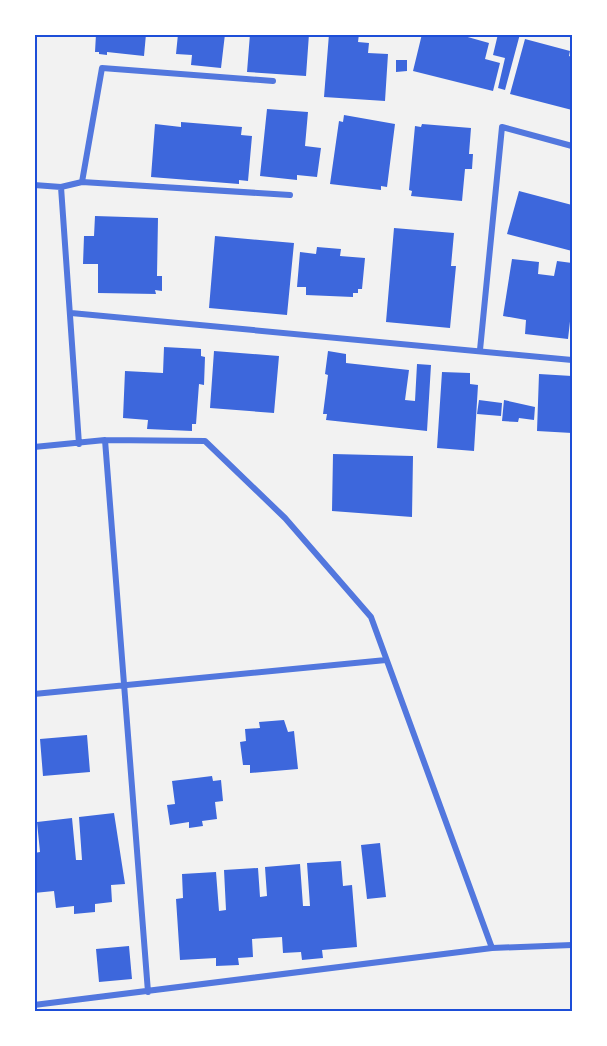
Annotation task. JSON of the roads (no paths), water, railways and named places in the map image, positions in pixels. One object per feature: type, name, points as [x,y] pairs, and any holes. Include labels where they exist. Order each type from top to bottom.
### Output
[{"type":"street","points":[[82,182],[102,68],[273,81]]},
{"type":"street","points":[[480,350],[502,127],[573,146]]},
{"type":"street","points":[[34,184],[61,187],[82,182],[290,195]]},
{"type":"street","points":[[61,187],[79,444]]},
{"type":"street","points":[[71,313],[573,360]]},
{"type":"street","points":[[105,440],[148,992]]},
{"type":"street","points":[[34,447],[105,440],[205,441],[285,518],[371,617],[492,948]]},
{"type":"street","points":[[34,694],[386,660]]},
{"type":"street","points":[[34,1005],[492,948],[573,945]]}]
